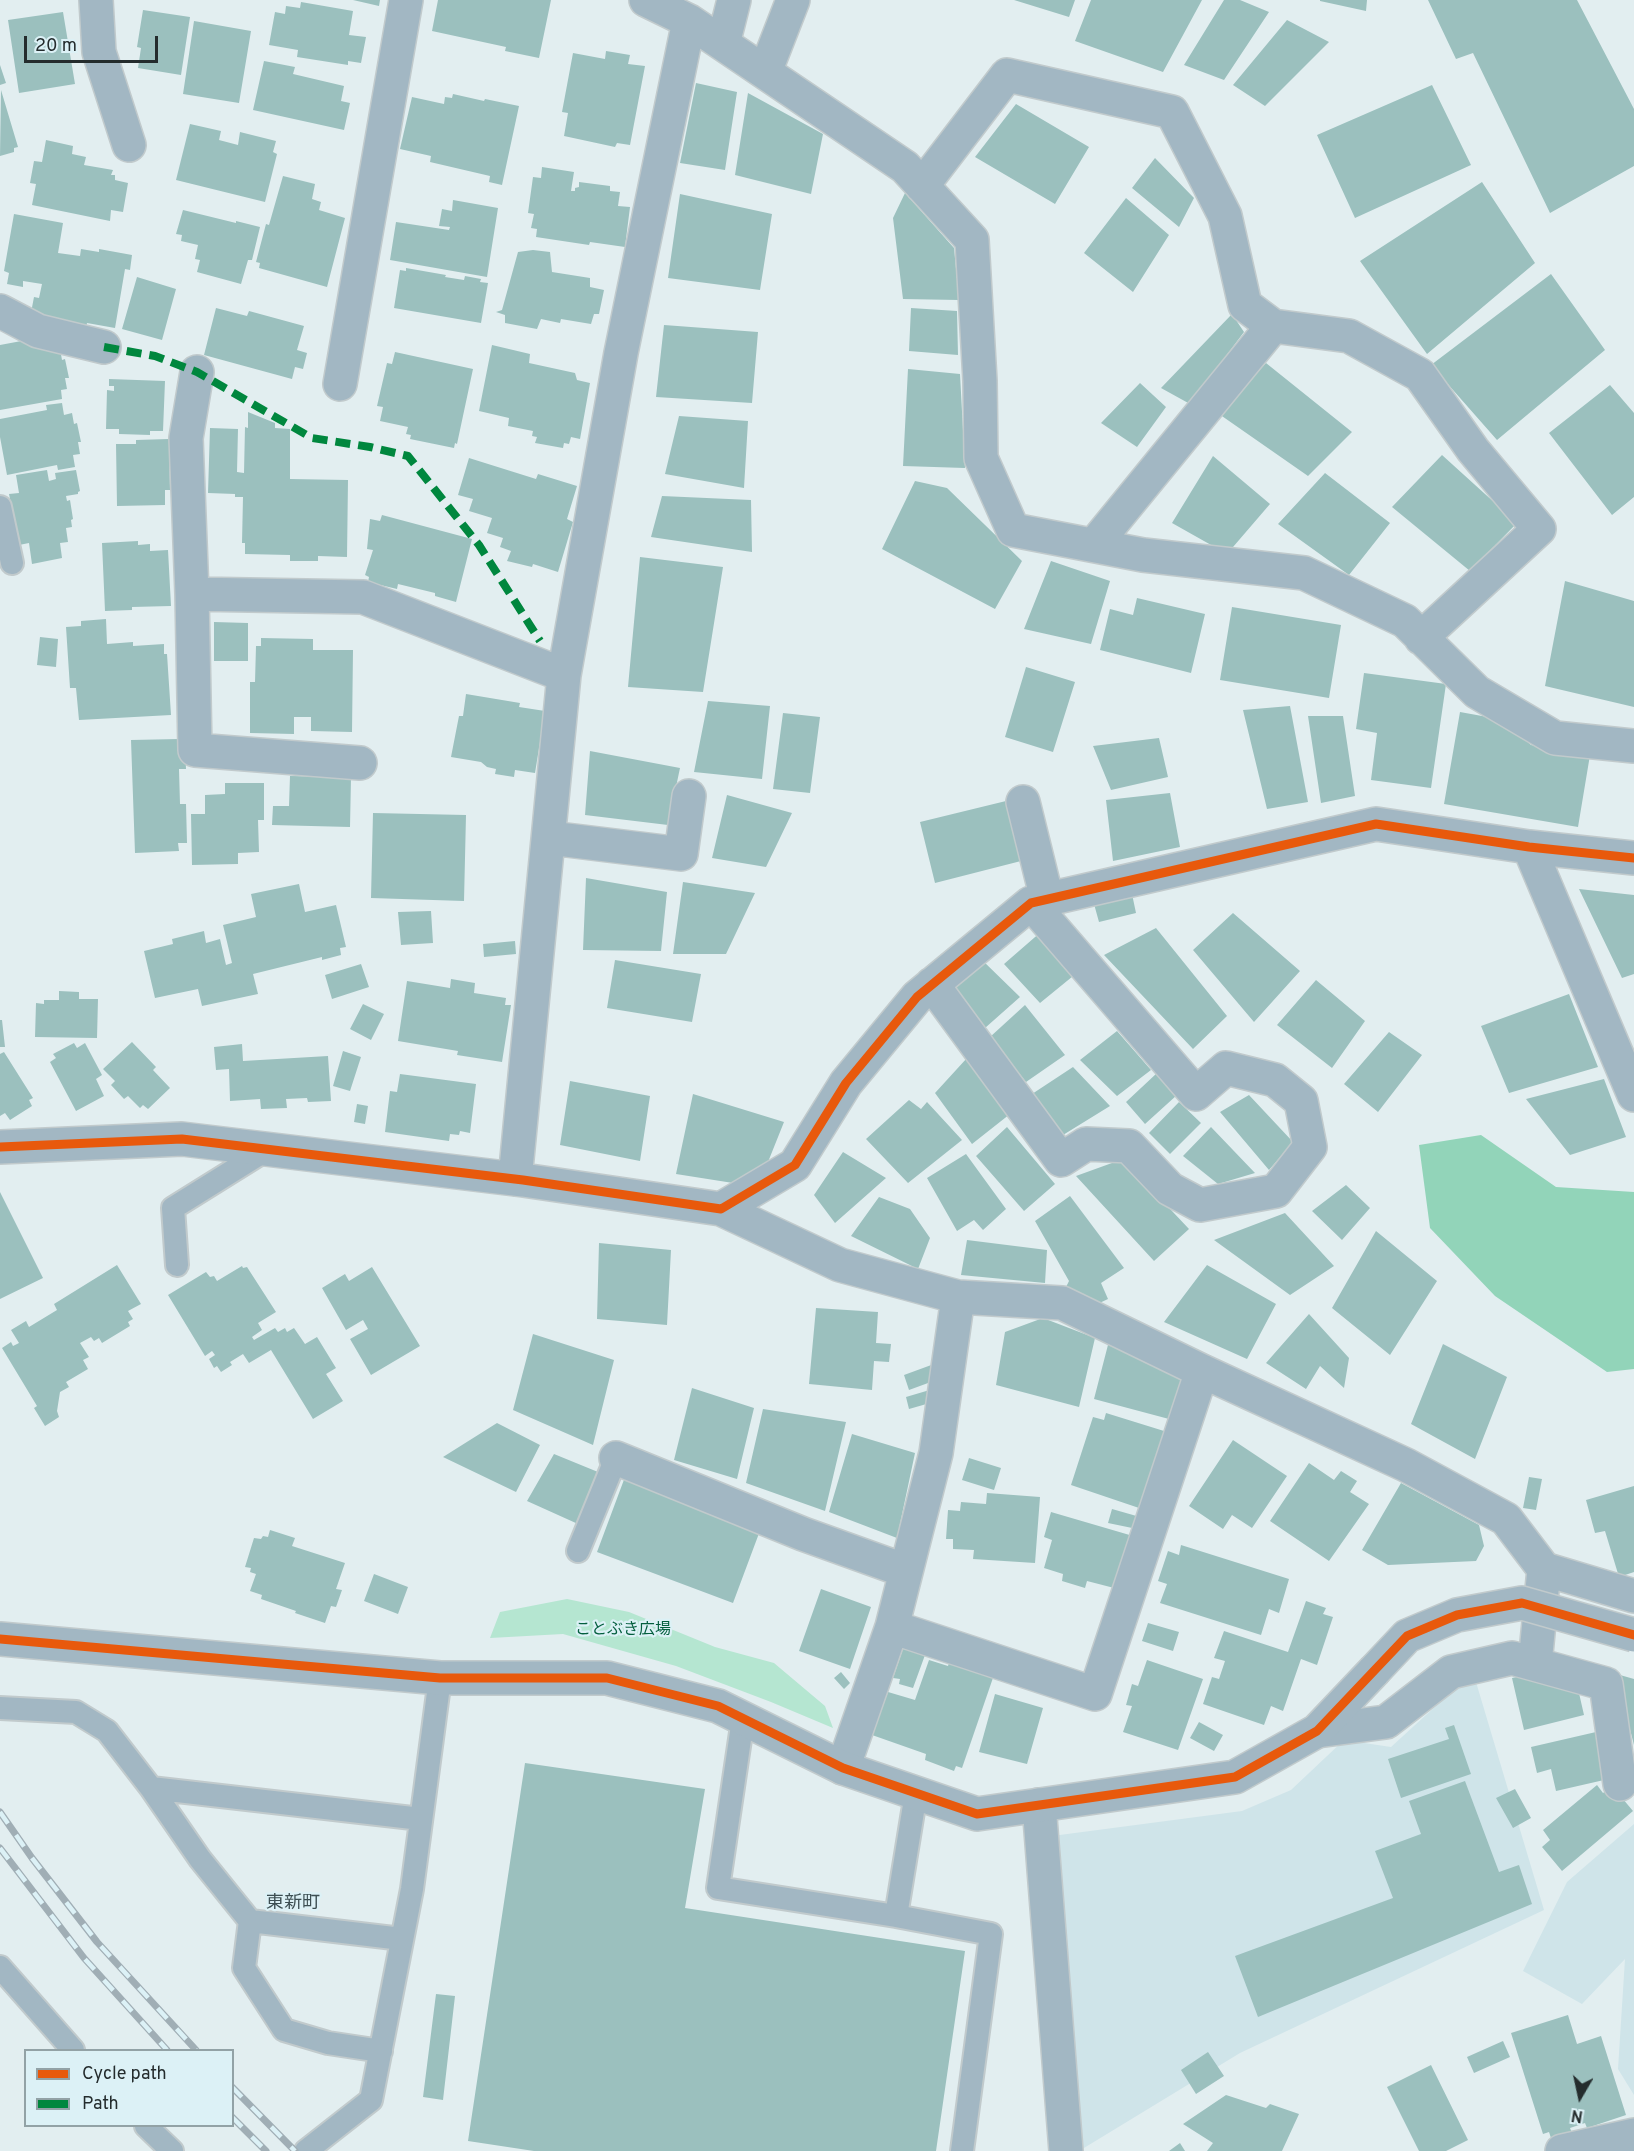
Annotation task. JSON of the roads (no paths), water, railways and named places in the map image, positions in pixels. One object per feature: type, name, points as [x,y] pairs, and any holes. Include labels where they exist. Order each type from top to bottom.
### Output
[{"type":"street","points":[[96,0],[99,52],[129,144]]},
{"type":"street","points":[[340,384],[406,0]]},
{"type":"street","points":[[646,0],[689,21],[905,167],[972,240],[980,381],[981,458],[1013,530],[1143,555],[1304,573],[1405,621],[1477,693],[1555,738],[1634,746]]},
{"type":"street","points":[[723,44],[734,0]]},
{"type":"street","points":[[765,72],[793,0]]},
{"type":"street","points":[[515,1179],[550,838],[564,675],[621,353],[689,21]]},
{"type":"street","points":[[922,186],[1007,75],[1172,112],[1225,216],[1245,305],[1273,326],[1349,336],[1420,375],[1473,450],[1539,529],[1421,638]]},
{"type":"street","points":[[0,311],[38,331],[104,347]]},
{"type":"street","points":[[1094,545],[1273,326]]},
{"type":"street","points":[[197,372],[186,438],[195,750],[360,763]]},
{"type":"street","points":[[192,594],[363,597],[564,675]]},
{"type":"street","points":[[550,838],[681,854],[689,796]]},
{"type":"street","points":[[932,984],[1061,1160],[1086,1144],[1129,1146],[1170,1189],[1200,1205],[1276,1191],[1310,1147],[1301,1101],[1275,1080],[1226,1068],[1196,1094],[1039,901],[1023,802]]},
{"type":"street","points":[[722,1209],[795,1165],[846,1083],[917,997],[1039,901],[1376,824],[1529,847],[1634,858]]},
{"type":"street","points":[[1529,847],[1634,1095]]},
{"type":"street","points":[[0,1148],[182,1139],[515,1179],[722,1209],[840,1265],[958,1297],[1062,1303],[1202,1371],[1406,1465],[1506,1519],[1545,1569],[1634,1596]]},
{"type":"street","points":[[843,1768],[892,1627],[936,1453],[958,1297]]},
{"type":"street","points":[[892,1627],[1095,1694],[1202,1371]]},
{"type":"street","points":[[616,1458],[803,1534],[906,1571]]},
{"type":"street","points":[[1535,1664],[1545,1569]]},
{"type":"street","points":[[0,1639],[440,1678],[606,1678],[718,1706],[843,1768],[977,1814],[1235,1777],[1317,1731],[1407,1636],[1457,1615],[1522,1603],[1634,1635]]},
{"type":"street","points":[[1317,1731],[1386,1722],[1450,1672],[1512,1658],[1606,1684],[1620,1784]]},
{"type":"street","points":[[1039,1805],[1066,2151]]},
{"type":"street","points":[[1562,2151],[1634,2135]]},
{"type":"lane","points":[[0,507],[12,563]]},
{"type":"lane","points":[[177,1265],[173,1208],[266,1150]]},
{"type":"lane","points":[[578,1551],[616,1458]]},
{"type":"lane","points":[[306,2151],[371,2100],[412,1889],[440,1678]]},
{"type":"lane","points":[[0,1708],[76,1712],[107,1731],[151,1788],[200,1859],[250,1921],[402,1939]]},
{"type":"lane","points":[[743,1719],[718,1888],[896,1916],[991,1934],[962,2151]]},
{"type":"lane","points":[[151,1788],[421,1819]]},
{"type":"lane","points":[[896,1916],[916,1793]]},
{"type":"lane","points":[[250,1921],[244,1968],[284,2030],[328,2043],[381,2051]]},
{"type":"lane","points":[[0,1967],[72,2049]]},
{"type":"lane","points":[[147,2127],[172,2151]]},
{"type":"railway","points":[[0,1812],[32,1858],[97,1942],[195,2049]]},
{"type":"railway","points":[[0,1848],[84,1958],[166,2049]]},
{"type":"railway","points":[[234,2089],[295,2151]]},
{"type":"railway","points":[[234,2119],[266,2151]]},
{"type":"district","name":"東新町","points":[[293,1904]]},
{"type":"park label","name":"ことぶき広場","points":[[623,1631]]}]
